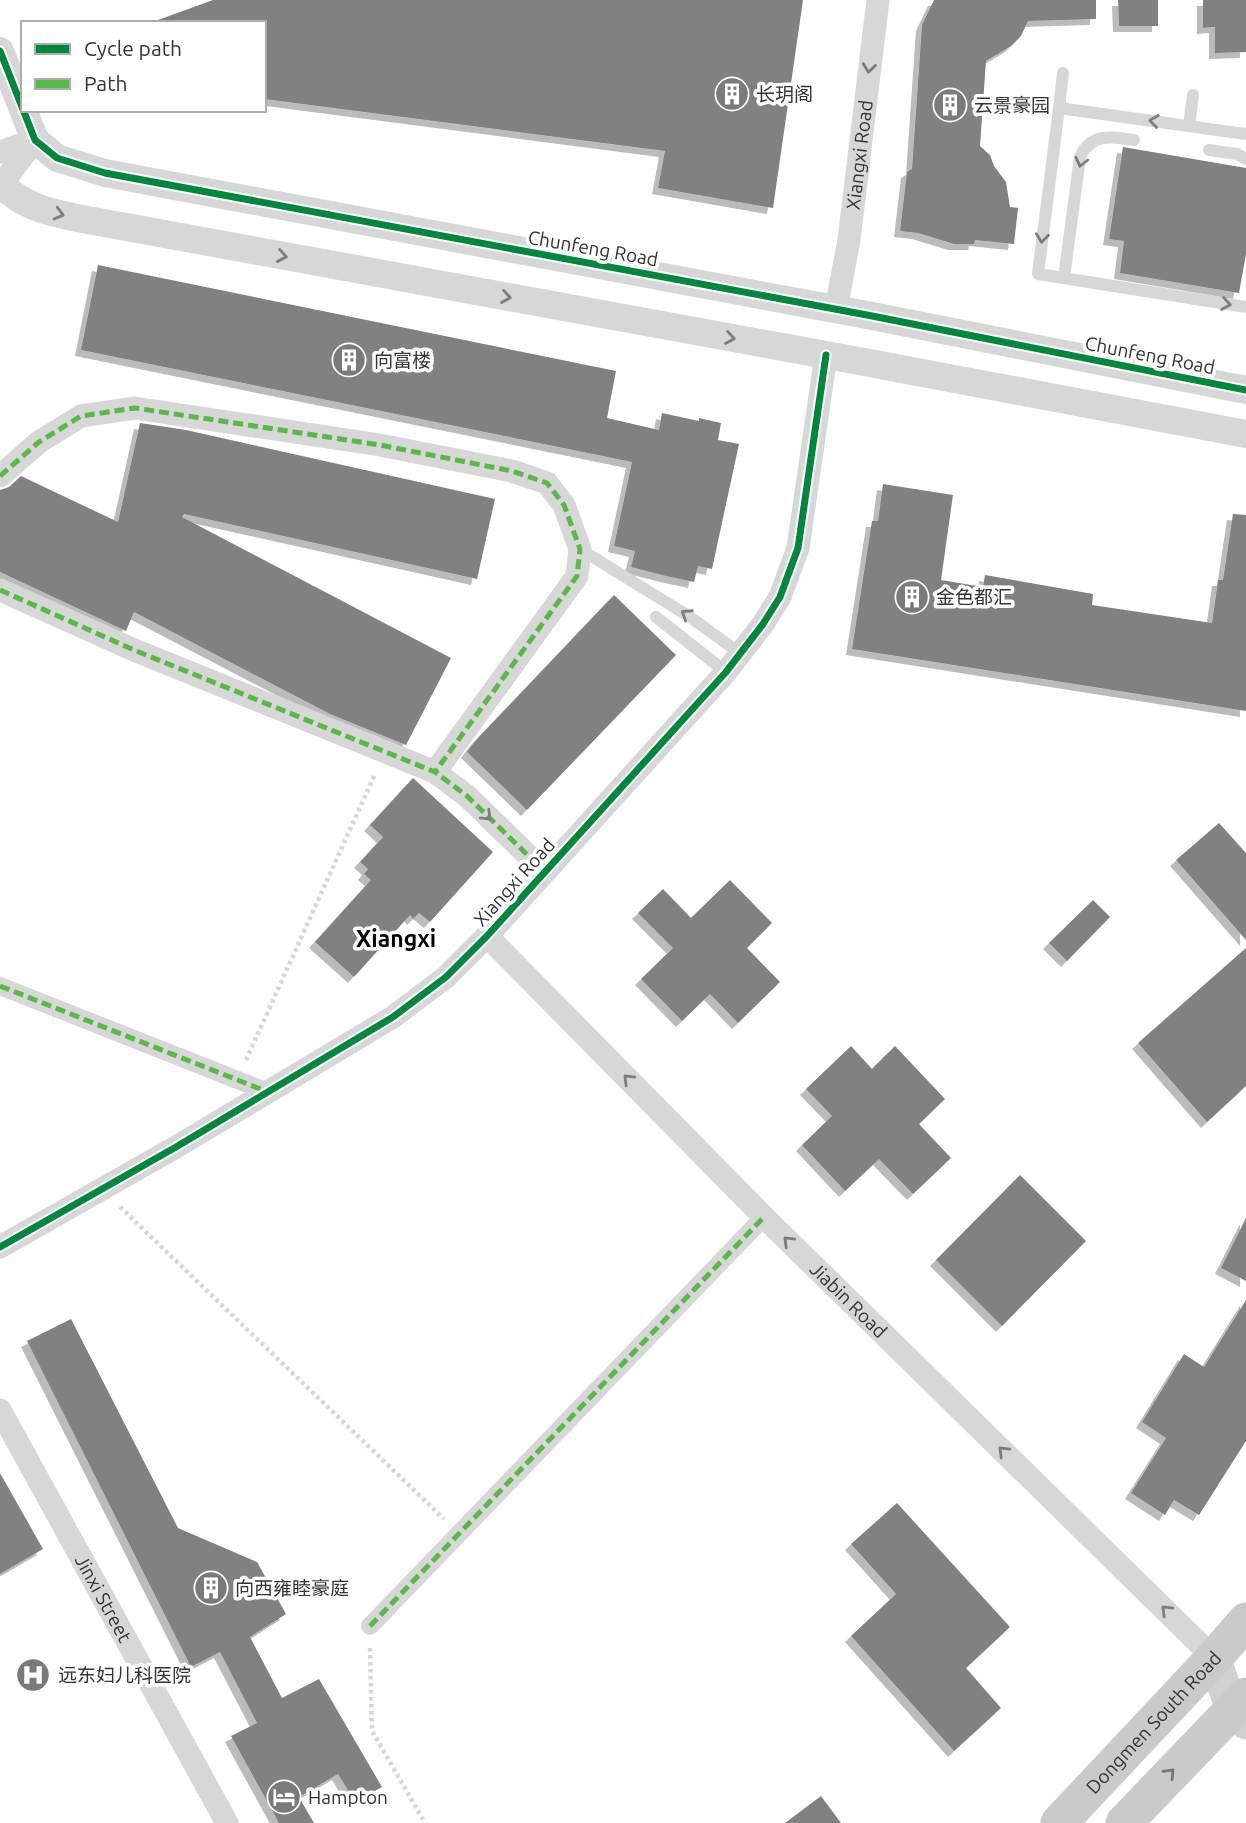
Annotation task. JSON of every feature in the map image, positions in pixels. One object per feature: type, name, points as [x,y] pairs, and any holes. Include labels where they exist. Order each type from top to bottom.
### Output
[{"type":"main road","name":"Dongmen South Road","points":[[1059,1823],[1246,1621]]},
{"type":"main road","name":"Jiabin Road","points":[[1214,1658],[1246,1675]]},
{"type":"main road","name":"Jiabin Road","points":[[1214,1658],[1242,1710]]},
{"type":"main road","points":[[1124,1823],[1242,1710]]},
{"type":"street","name":"Xiangxi Road","points":[[836,309],[849,240],[878,0]]},
{"type":"street","points":[[0,51],[21,107]]},
{"type":"street","points":[[23,112],[34,141]]},
{"type":"street","name":"Chunfeng Road","points":[[34,141],[57,158],[123,177],[1246,388]]},
{"type":"street","points":[[0,152],[34,141]]},
{"type":"street","points":[[34,141],[1,184],[25,202],[55,214],[1246,435]]},
{"type":"street","name":"Xiangxi Road","points":[[0,1247],[268,1092],[411,1004],[446,977],[487,936],[733,663],[780,597],[798,548],[826,355]]},
{"type":"street","points":[[0,476],[39,442],[81,416],[135,408],[380,445],[512,471],[547,483],[564,505],[580,549],[577,576],[435,772]]},
{"type":"street","points":[[0,590],[134,650],[435,772],[467,796],[545,872]]},
{"type":"street","name":"Jiabin Road","points":[[487,936],[764,1217],[1214,1658]]},
{"type":"street","points":[[0,986],[268,1092]]},
{"type":"street","points":[[370,1626],[764,1217]]},
{"type":"street","name":"Jinxi Street","points":[[0,1410],[227,1823]]},
{"type":"lane","points":[[1063,73],[1038,274],[1246,307]]},
{"type":"lane","points":[[1189,126],[1193,94]]},
{"type":"lane","points":[[1059,107],[1246,134]]},
{"type":"lane","points":[[1064,278],[1080,157],[1084,149],[1089,143],[1104,137],[1134,140]]},
{"type":"lane","points":[[1209,150],[1237,154],[1246,159]]},
{"type":"lane","points":[[580,549],[690,617],[733,663]]},
{"type":"lane","points":[[656,617],[733,663]]},
{"type":"path","points":[[237,1080],[385,751]]},
{"type":"path","points":[[102,1189],[460,1534]]},
{"type":"path","points":[[370,1626],[372,1731],[425,1823]]},
{"type":"building","points":[[213,0],[803,0],[773,208],[658,188],[665,151],[266,99],[266,21],[158,20]]},
{"type":"building","name":"云景豪园","points":[[934,0],[1096,0],[1096,19],[1028,21],[1021,36],[1011,46],[986,61],[980,146],[990,155],[994,166],[1006,182],[1010,207],[1018,208],[1014,244],[975,240],[974,244],[954,244],[918,233],[900,231],[907,172],[912,169],[922,25]]},
{"type":"building","points":[[1118,0],[1158,0],[1158,26],[1119,26]]},
{"type":"building","points":[[1203,0],[1246,0],[1246,52],[1215,53],[1215,27],[1203,28]]},
{"type":"building","points":[[1123,147],[1246,168],[1246,254],[1239,293],[1120,273],[1124,241],[1109,239]]},
{"type":"building","name":"向富楼","points":[[98,265],[616,371],[607,418],[659,430],[662,413],[699,421],[699,418],[721,423],[718,440],[739,444],[712,569],[698,566],[694,582],[666,576],[631,567],[635,551],[614,546],[632,462],[81,350]]},
{"type":"building","points":[[140,423],[186,430],[495,499],[477,579],[184,514],[182,517],[451,658],[406,745],[330,714],[134,612],[126,631],[0,572],[0,490],[9,487],[21,476],[118,522]]},
{"type":"building","name":"金色都汇","points":[[883,484],[953,495],[941,580],[983,587],[985,575],[1093,594],[1092,605],[1212,623],[1218,580],[1223,580],[1233,514],[1246,515],[1246,711],[852,649],[872,521],[878,521]]},
{"type":"building","points":[[614,595],[676,655],[527,810],[467,752]]},
{"type":"building","points":[[413,778],[493,852],[430,922],[419,913],[413,919],[410,915],[354,977],[315,942],[371,880],[364,874],[368,869],[360,862],[383,837],[370,825]]},
{"type":"building","points":[[1219,823],[1246,853],[1246,940],[1176,860]]},
{"type":"building","points":[[730,880],[772,923],[747,948],[780,982],[738,1023],[710,994],[682,1021],[641,979],[673,948],[638,913],[663,889],[691,918]]},
{"type":"building","points":[[1093,900],[1110,917],[1067,961],[1049,943]]},
{"type":"building","points":[[1246,948],[1246,1086],[1207,1122],[1138,1043]]},
{"type":"building","points":[[851,1046],[872,1069],[895,1046],[945,1099],[919,1124],[951,1158],[913,1194],[879,1159],[845,1191],[802,1145],[832,1116],[806,1089]]},
{"type":"building","points":[[1020,1175],[1086,1241],[1002,1326],[936,1260]]},
{"type":"building","points":[[1246,1218],[1246,1281],[1221,1268]]},
{"type":"building","points":[[1246,1300],[1246,1441],[1199,1515],[1174,1500],[1165,1515],[1131,1493],[1166,1438],[1142,1422],[1184,1354],[1204,1367]]},
{"type":"building","name":"向西雍睦豪庭","points":[[71,1319],[178,1528],[257,1562],[286,1614],[250,1637],[282,1698],[319,1679],[382,1787],[355,1802],[338,1774],[299,1797],[314,1823],[279,1823],[231,1736],[257,1723],[220,1652],[191,1667],[27,1341]]},
{"type":"building","points":[[0,1473],[43,1549],[0,1574]]},
{"type":"building","points":[[897,1503],[1010,1627],[966,1668],[1001,1708],[954,1751],[851,1636],[896,1594],[851,1544]]},
{"type":"building","points":[[821,1796],[841,1823],[785,1823]]},
{"type":"marked path","points":[[0,476],[39,442],[81,416],[135,408],[380,445],[512,471],[547,483],[564,505],[580,549],[577,576],[435,772]]},
{"type":"marked path","points":[[0,590],[134,650],[435,772],[467,796],[545,872]]},
{"type":"marked path","points":[[0,986],[268,1092]]},
{"type":"marked path","points":[[370,1626],[764,1217]]},
{"type":"cycle path","points":[[0,51],[21,104]]},
{"type":"cycle path","points":[[24,112],[35,140],[57,158],[105,173],[867,315],[1246,390]]},
{"type":"cycle path","points":[[0,1247],[176,1147],[393,1017],[446,977],[487,936],[726,672],[780,597],[798,548],[826,355]]},
{"type":"place","name":"长玥阁","points":[[732,94]]},
{"type":"place","name":"云景豪园","points":[[950,105]]},
{"type":"place","name":"向富楼","points":[[349,360]]},
{"type":"place","name":"金色都汇","points":[[912,597]]},
{"type":"place","name":"向西雍睦豪庭","points":[[211,1588]]},
{"type":"place","name":"远东妇儿科医院","points":[[33,1675]]},
{"type":"place","name":"Hampton","points":[[284,1797]]},
{"type":"district","name":"Xiangxi","points":[[396,939]]}]
